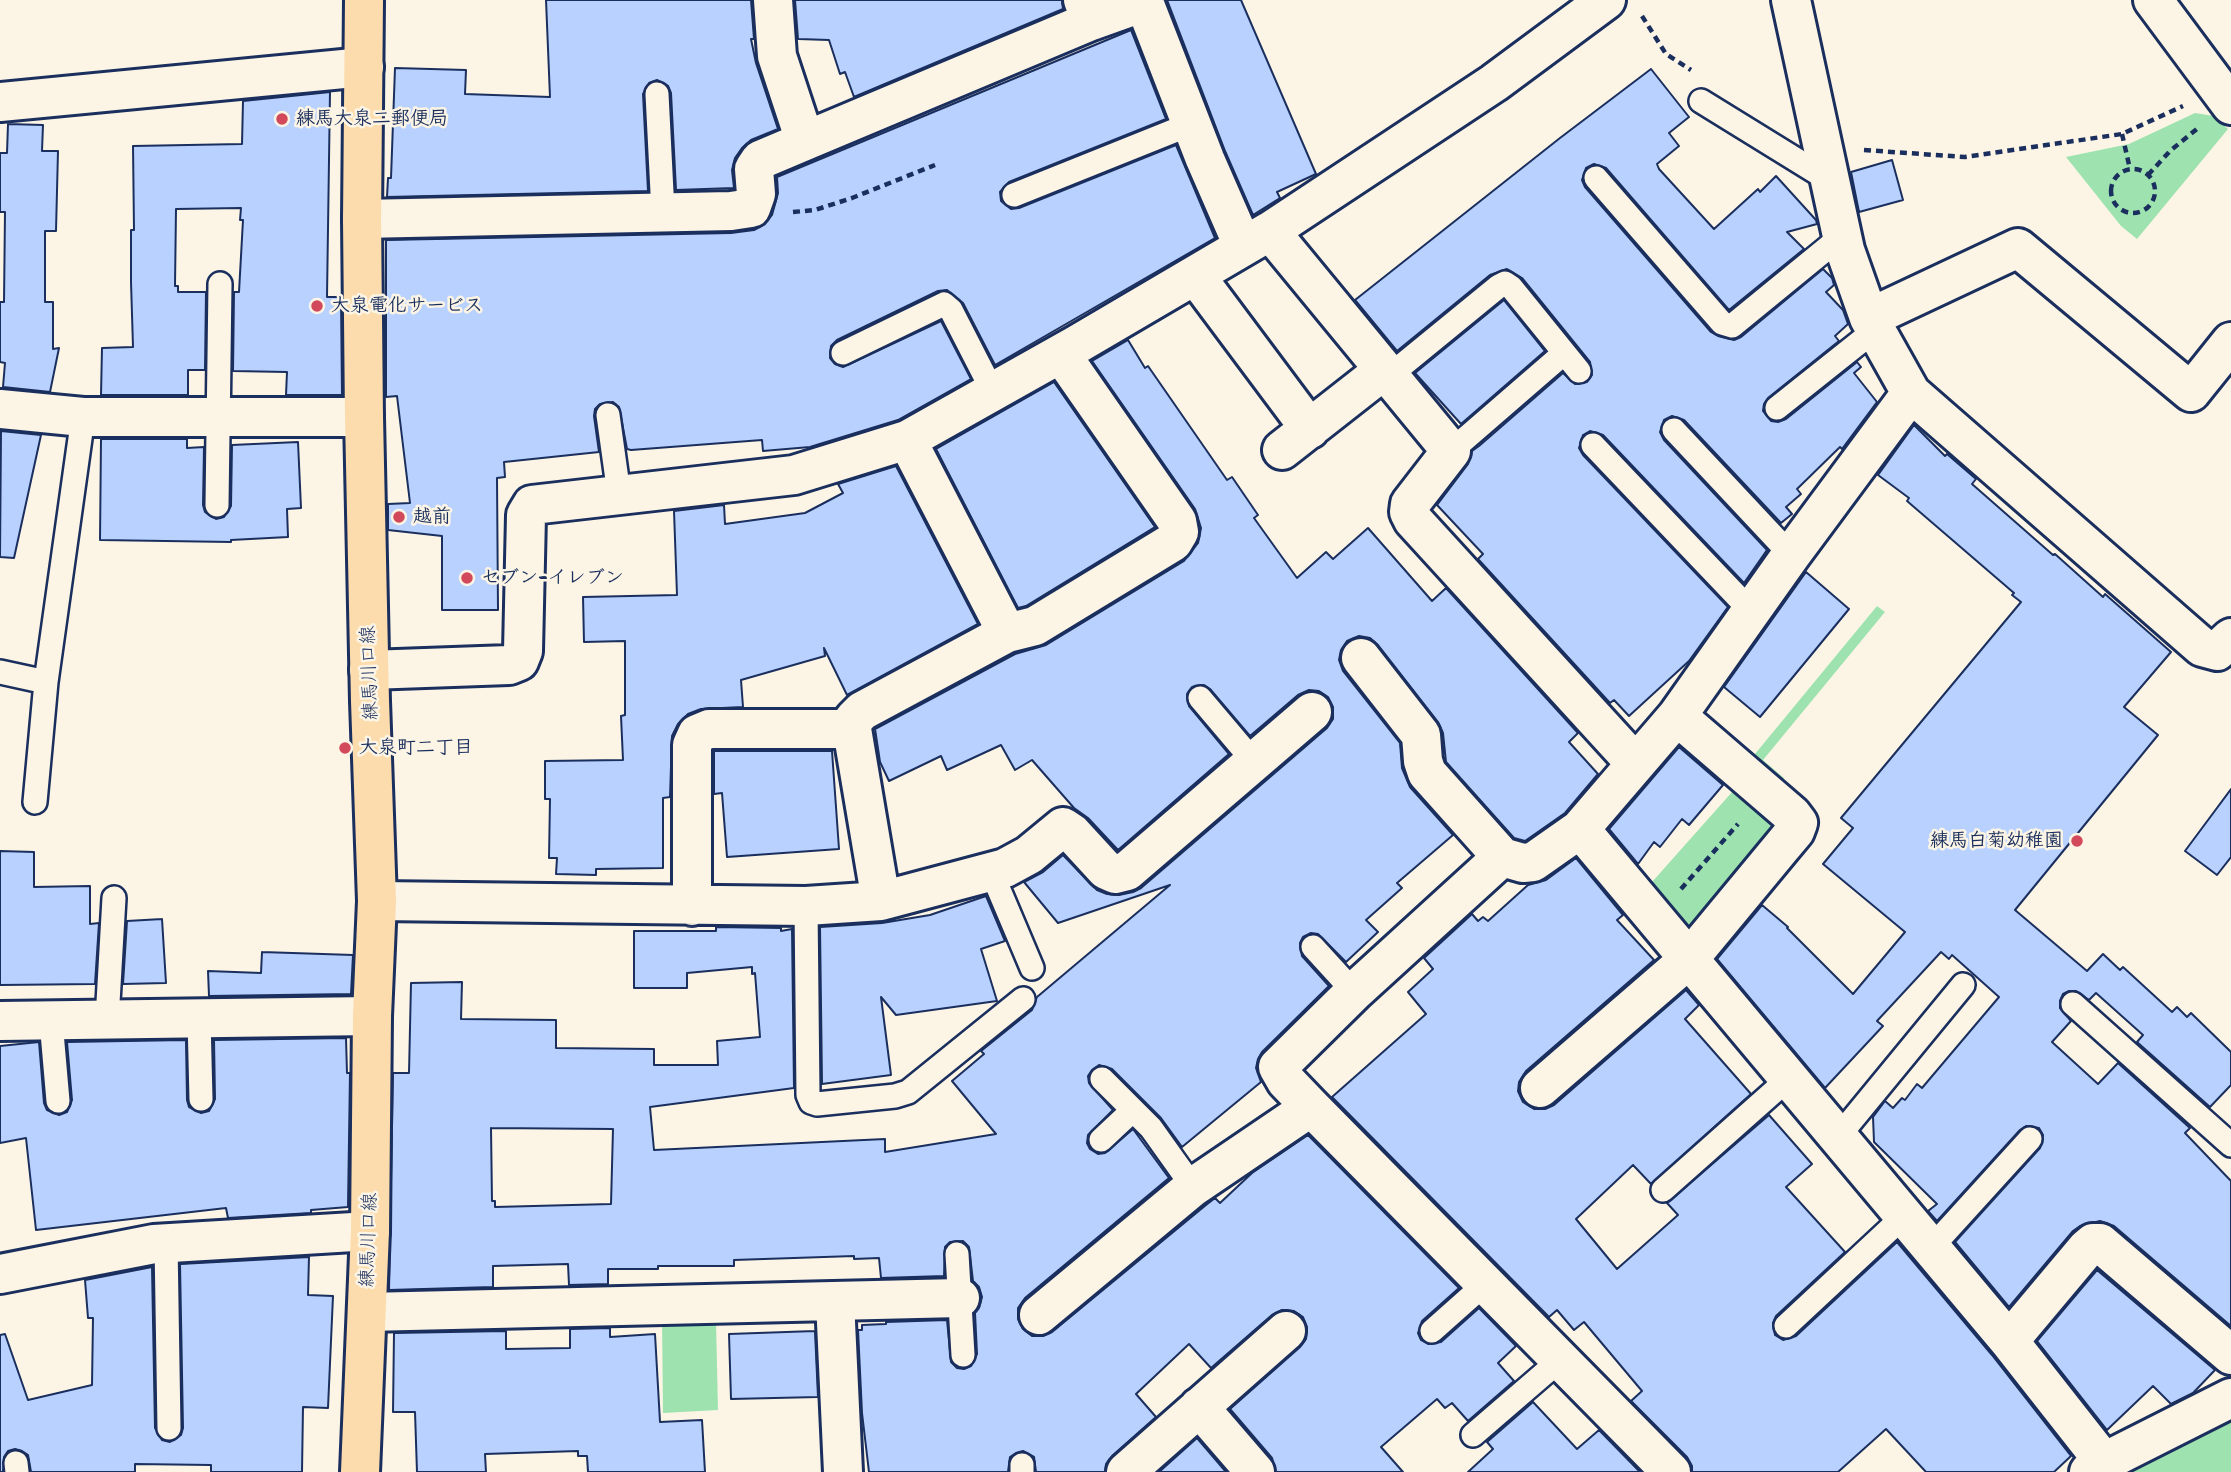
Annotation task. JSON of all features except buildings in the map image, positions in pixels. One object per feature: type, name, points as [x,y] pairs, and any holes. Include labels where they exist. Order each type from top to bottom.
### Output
[{"type":"main road","name":"練馬川口線","points":[[360,1472],[370,1231],[372,1016],[377,901],[364,417],[364,0]]},
{"type":"street","points":[[773,0],[777,56],[806,141]]},
{"type":"street","points":[[1791,0],[1842,236],[1872,324],[1911,393],[2202,647],[2217,651],[2231,638]]},
{"type":"street","points":[[2153,0],[2219,106]]},
{"type":"street","points":[[362,219],[751,208],[756,194],[754,169],[760,160],[1087,10],[1146,1],[1191,124],[1257,239],[1386,373],[1451,451],[1410,504],[1409,512],[1413,520],[1635,763]]},
{"type":"street","points":[[369,670],[509,665],[519,661],[523,651],[527,515],[532,505],[794,475],[907,440],[1061,354],[1257,239],[1494,83],[1623,6]]},
{"type":"street","points":[[0,102],[364,67]]},
{"type":"street","points":[[1872,324],[2018,248],[2191,392],[2231,342]]},
{"type":"street","points":[[1195,275],[1296,439],[1386,373]]},
{"type":"street","points":[[881,901],[852,729],[854,719],[862,711],[1007,632],[1035,626],[1173,542],[1179,532],[1177,521],[1061,354]]},
{"type":"street","points":[[1361,658],[1421,736],[1427,773],[1503,857],[1522,863],[1533,862],[1580,829],[1677,716],[1791,555],[1911,393]]},
{"type":"street","points":[[0,409],[83,417],[364,417]]},
{"type":"street","points":[[907,440],[1007,632]]},
{"type":"street","points":[[377,901],[692,906],[806,906],[881,901],[991,872],[1019,861],[1063,827],[1072,832],[1106,870],[1115,874],[1127,871],[1312,712]]},
{"type":"street","points":[[1540,1088],[1689,958],[1795,831],[1798,823],[1677,716]]},
{"type":"street","points":[[692,906],[692,745],[697,734],[709,729],[852,729]]},
{"type":"street","points":[[1580,829],[2009,1341],[2097,1467],[2231,1398]]},
{"type":"street","points":[[1503,857],[1354,992],[1278,1067],[1286,1082],[1671,1472]]},
{"type":"street","points":[[0,1021],[372,1016]]},
{"type":"street","points":[[1039,1315],[1193,1188],[1311,1107]]},
{"type":"street","points":[[0,1274],[166,1243],[370,1231]]},
{"type":"street","points":[[2009,1341],[2087,1248],[2093,1243],[2100,1243],[2231,1355]]},
{"type":"street","points":[[367,1312],[960,1298]]},
{"type":"street","points":[[835,1301],[844,1472]]},
{"type":"street","points":[[1126,1472],[1286,1331]]},
{"type":"street","points":[[1199,1407],[1255,1472]]},
{"type":"lane","points":[[657,94],[663,212]]},
{"type":"lane","points":[[1701,101],[1826,163]]},
{"type":"lane","points":[[1014,195],[1191,124]]},
{"type":"lane","points":[[1596,178],[1721,323],[1732,326],[1842,236]]},
{"type":"lane","points":[[1386,373],[1499,285],[1505,283],[1511,287],[1571,362],[1558,361],[1451,451]]},
{"type":"lane","points":[[217,505],[220,284]]},
{"type":"lane","points":[[843,353],[944,304],[951,310],[993,392]]},
{"type":"lane","points":[[1777,408],[1872,324]]},
{"type":"lane","points":[[608,415],[619,494]]},
{"type":"lane","points":[[35,802],[46,682],[83,417]]},
{"type":"lane","points":[[1674,430],[1791,555]]},
{"type":"lane","points":[[1593,445],[1751,611]]},
{"type":"lane","points":[[0,672],[46,682]]},
{"type":"lane","points":[[1200,698],[1255,762]]},
{"type":"lane","points":[[991,872],[1032,968]]},
{"type":"lane","points":[[107,1020],[114,898]]},
{"type":"lane","points":[[806,906],[808,1096],[811,1102],[817,1104],[895,1096],[908,1092],[1023,999]]},
{"type":"lane","points":[[1313,947],[1354,992]]},
{"type":"lane","points":[[1838,1137],[1963,985]]},
{"type":"lane","points":[[2073,1004],[2231,1145]]},
{"type":"lane","points":[[199,1019],[201,1099]]},
{"type":"lane","points":[[51,1021],[58,1101]]},
{"type":"lane","points":[[1102,1079],[1151,1128],[1193,1188]]},
{"type":"lane","points":[[1663,1190],[1788,1079]]},
{"type":"lane","points":[[1101,1140],[1133,1110]]},
{"type":"lane","points":[[1931,1248],[2030,1139]]},
{"type":"lane","points":[[1786,1326],[1904,1216]]},
{"type":"lane","points":[[166,1243],[169,1428]]},
{"type":"lane","points":[[957,1254],[963,1355]]},
{"type":"lane","points":[[1432,1331],[1486,1283]]},
{"type":"lane","points":[[1473,1435],[1560,1360]]},
{"type":"path","points":[[1623,6],[1665,54],[1698,74]]},
{"type":"path","points":[[1826,163],[1965,158],[2122,134],[2219,106]]},
{"type":"path","points":[[2148,175],[2219,106]]},
{"type":"path","points":[[2122,134],[2130,169]]},
{"type":"path","points":[[751,208],[774,214],[815,210],[935,164]]},
{"type":"path","points":[[2130,169],[2148,175],[2155,190],[2153,200],[2137,213],[2127,212],[2116,206],[2110,195],[2111,183],[2119,173],[2130,169]]},
{"type":"path","points":[[1654,918],[1738,824]]},
{"type":"green space","points":[[2195,113],[2214,116],[2228,129],[2137,239],[2121,226],[2066,157],[2129,144]]},
{"type":"green space","points":[[1877,606],[1885,612],[1763,760],[1784,778],[1779,784],[1750,760]]},
{"type":"green space","points":[[1741,782],[1779,814],[1778,833],[1695,931],[1678,932],[1644,891]]},
{"type":"green space","points":[[716,1320],[718,1410],[663,1413],[662,1322]]},
{"type":"green space","points":[[2231,1418],[2231,1472],[2125,1472]]},
{"type":"place","name":"練馬大泉二郵便局","points":[[282,119]]},
{"type":"place","name":"大泉電化サービス","points":[[317,306]]},
{"type":"place","name":"越前","points":[[399,517]]},
{"type":"place","name":"セブン-イレブン","points":[[467,578]]},
{"type":"place","name":"大泉町二丁目","points":[[345,748]]},
{"type":"place","name":"練馬白菊幼稚園","points":[[2077,841]]}]
